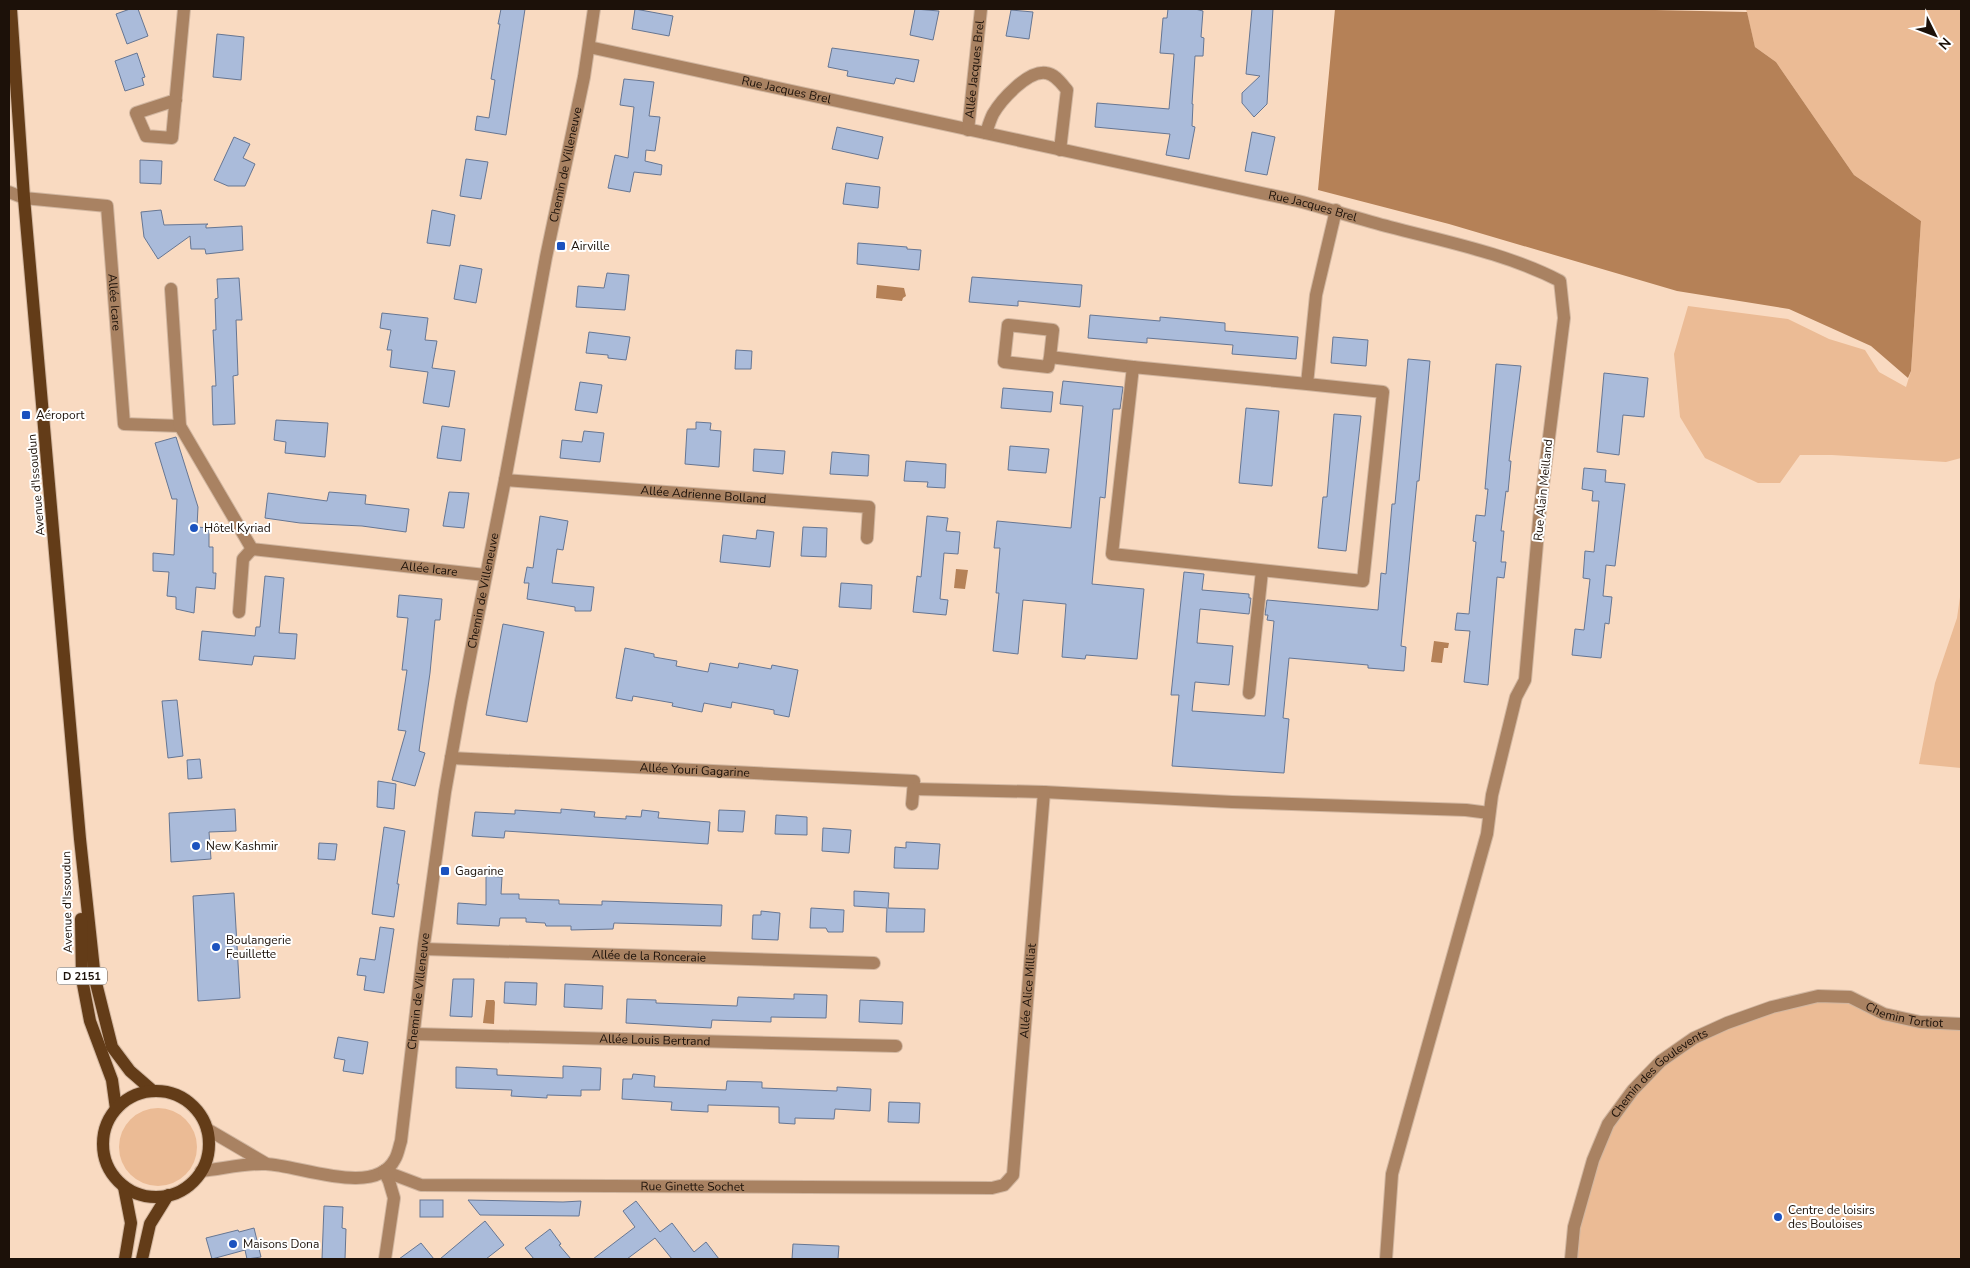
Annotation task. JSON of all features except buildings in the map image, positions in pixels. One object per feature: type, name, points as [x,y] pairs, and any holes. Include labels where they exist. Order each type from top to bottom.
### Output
[{"type":"main road","name":"Avenue d'Issoudun","points":[[11,9],[24,198],[80,839],[95,979],[112,1047],[130,1071],[153,1091]]},
{"type":"main road","name":"Avenue d'Issoudun","points":[[80,839],[82,979],[90,1021],[112,1080],[116,1109]]},
{"type":"main road","points":[[153,1091],[176,1095],[187,1100],[196,1108],[207,1129],[208,1151],[201,1171],[192,1182],[181,1190],[168,1195],[145,1196],[124,1186],[111,1172],[103,1148],[105,1130],[116,1109],[127,1100],[139,1094],[153,1091]]},
{"type":"main road","points":[[124,1186],[131,1223],[125,1259]]},
{"type":"main road","points":[[142,1259],[150,1224],[168,1195]]},
{"type":"street","points":[[176,100],[184,9]]},
{"type":"street","name":"Chemin de Villeneuve","points":[[384,1171],[395,1160],[401,1141],[424,949],[451,758],[485,575],[506,480],[546,257],[589,47],[594,9]]},
{"type":"street","name":"Allée Jacques Brel","points":[[968,130],[982,9]]},
{"type":"street","name":"Rue Jacques Brel","points":[[589,47],[968,130],[986,132],[1336,210],[1374,223],[1476,249],[1543,272],[1560,281]]},
{"type":"street","points":[[986,132],[992,115],[1013,90],[1036,74],[1047,73],[1058,79],[1067,90],[1060,150]]},
{"type":"street","points":[[9,192],[24,198]]},
{"type":"street","points":[[9,205],[24,198]]},
{"type":"street","name":"Allée Icare","points":[[24,198],[106,206],[124,424],[180,426]]},
{"type":"street","points":[[1307,384],[1316,295],[1336,210]]},
{"type":"street","name":"Rue Alain Meilland","points":[[1386,1259],[1392,1174],[1484,843],[1492,795],[1516,697],[1525,680],[1540,509],[1564,318],[1560,281]]},
{"type":"street","points":[[171,289],[180,426],[252,550],[242,559],[239,612]]},
{"type":"street","points":[[1008,325],[1053,330],[1050,357],[1048,367],[1004,362],[1008,325]]},
{"type":"street","points":[[1050,357],[1384,392],[1362,581],[1112,554],[1133,367]]},
{"type":"street","name":"Allée Adrienne Bolland","points":[[506,480],[869,507],[868,538]]},
{"type":"street","name":"Allée Icare","points":[[252,550],[485,575]]},
{"type":"street","points":[[1249,693],[1262,571]]},
{"type":"street","name":"Allée Youri Gagarine","points":[[451,758],[914,781],[914,789]]},
{"type":"street","points":[[912,804],[914,789],[1044,792],[1232,802],[1466,810],[1489,813]]},
{"type":"street","name":"Allée Alice Milliat","points":[[1004,1185],[1013,1175],[1044,792]]},
{"type":"street","name":"Allée de la Ronceraie","points":[[424,949],[874,963]]},
{"type":"street","name":"Chemin des Goulevents","points":[[1571,1259],[1574,1227],[1590,1168],[1608,1124],[1633,1090],[1661,1061],[1694,1038],[1727,1023],[1772,1007],[1818,996],[1850,997]]},
{"type":"street","name":"Chemin Tortiot","points":[[1850,997],[1884,1014],[1920,1022],[1961,1024]]},
{"type":"street","name":"Allée Louis Bertrand","points":[[414,1034],[896,1046]]},
{"type":"street","points":[[207,1129],[265,1164]]},
{"type":"street","points":[[201,1171],[265,1164],[357,1179],[374,1176],[384,1171],[394,1198],[385,1259]]},
{"type":"street","name":"Rue Ginette Sochet","points":[[384,1171],[421,1185],[992,1188],[1004,1185]]},
{"type":"shaded area","points":[[1335,9],[1609,9],[1747,12],[1755,47],[1776,62],[1854,175],[1921,221],[1911,371],[1908,378],[1871,346],[1789,309],[1677,291],[1449,224],[1318,190]]},
{"type":"shaded area","points":[[1746,9],[1961,9],[1961,458],[1946,462],[1832,455],[1800,455],[1780,483],[1758,483],[1705,458],[1680,417],[1674,354],[1688,306],[1788,319],[1829,339],[1865,350],[1879,372],[1906,387],[1911,371],[1921,221],[1854,175],[1776,62],[1755,47]]},
{"type":"shaded area","points":[[877,285],[904,288],[906,296],[902,301],[876,298]]},
{"type":"shaded area","points":[[956,569],[968,570],[965,589],[954,588]]},
{"type":"shaded area","points":[[1961,590],[1961,768],[1919,764],[1935,683],[1957,618]]},
{"type":"shaded area","points":[[1434,641],[1449,643],[1448,648],[1444,648],[1442,663],[1431,662]]},
{"type":"shaded area","points":[[1818,996],[1961,1024],[1961,1259],[1571,1259],[1593,1160],[1633,1090],[1694,1038]]},
{"type":"shaded area","points":[[486,1000],[494,1000],[495,1002],[494,1024],[483,1023]]},
{"type":"shaded area","points":[[158,1108],[173,1111],[185,1120],[194,1132],[197,1147],[194,1162],[185,1174],[173,1183],[158,1186],[143,1183],[131,1174],[122,1162],[119,1147],[122,1132],[131,1120],[143,1111]]},
{"type":"place","name":"Airville","points":[[561,246]]},
{"type":"place","name":"Aéroport","points":[[26,415]]},
{"type":"place","name":"Hôtel Kyriad","points":[[194,528]]},
{"type":"place","name":"New Kashmir","points":[[196,846]]},
{"type":"place","name":"Gagarine","points":[[445,871]]},
{"type":"place","name":"Boulangerie Feuillette","points":[[216,947]]},
{"type":"place","name":"Centre de loisirs des Bouloises","points":[[1778,1217]]},
{"type":"place","name":"Maisons Dona","points":[[233,1244]]}]
